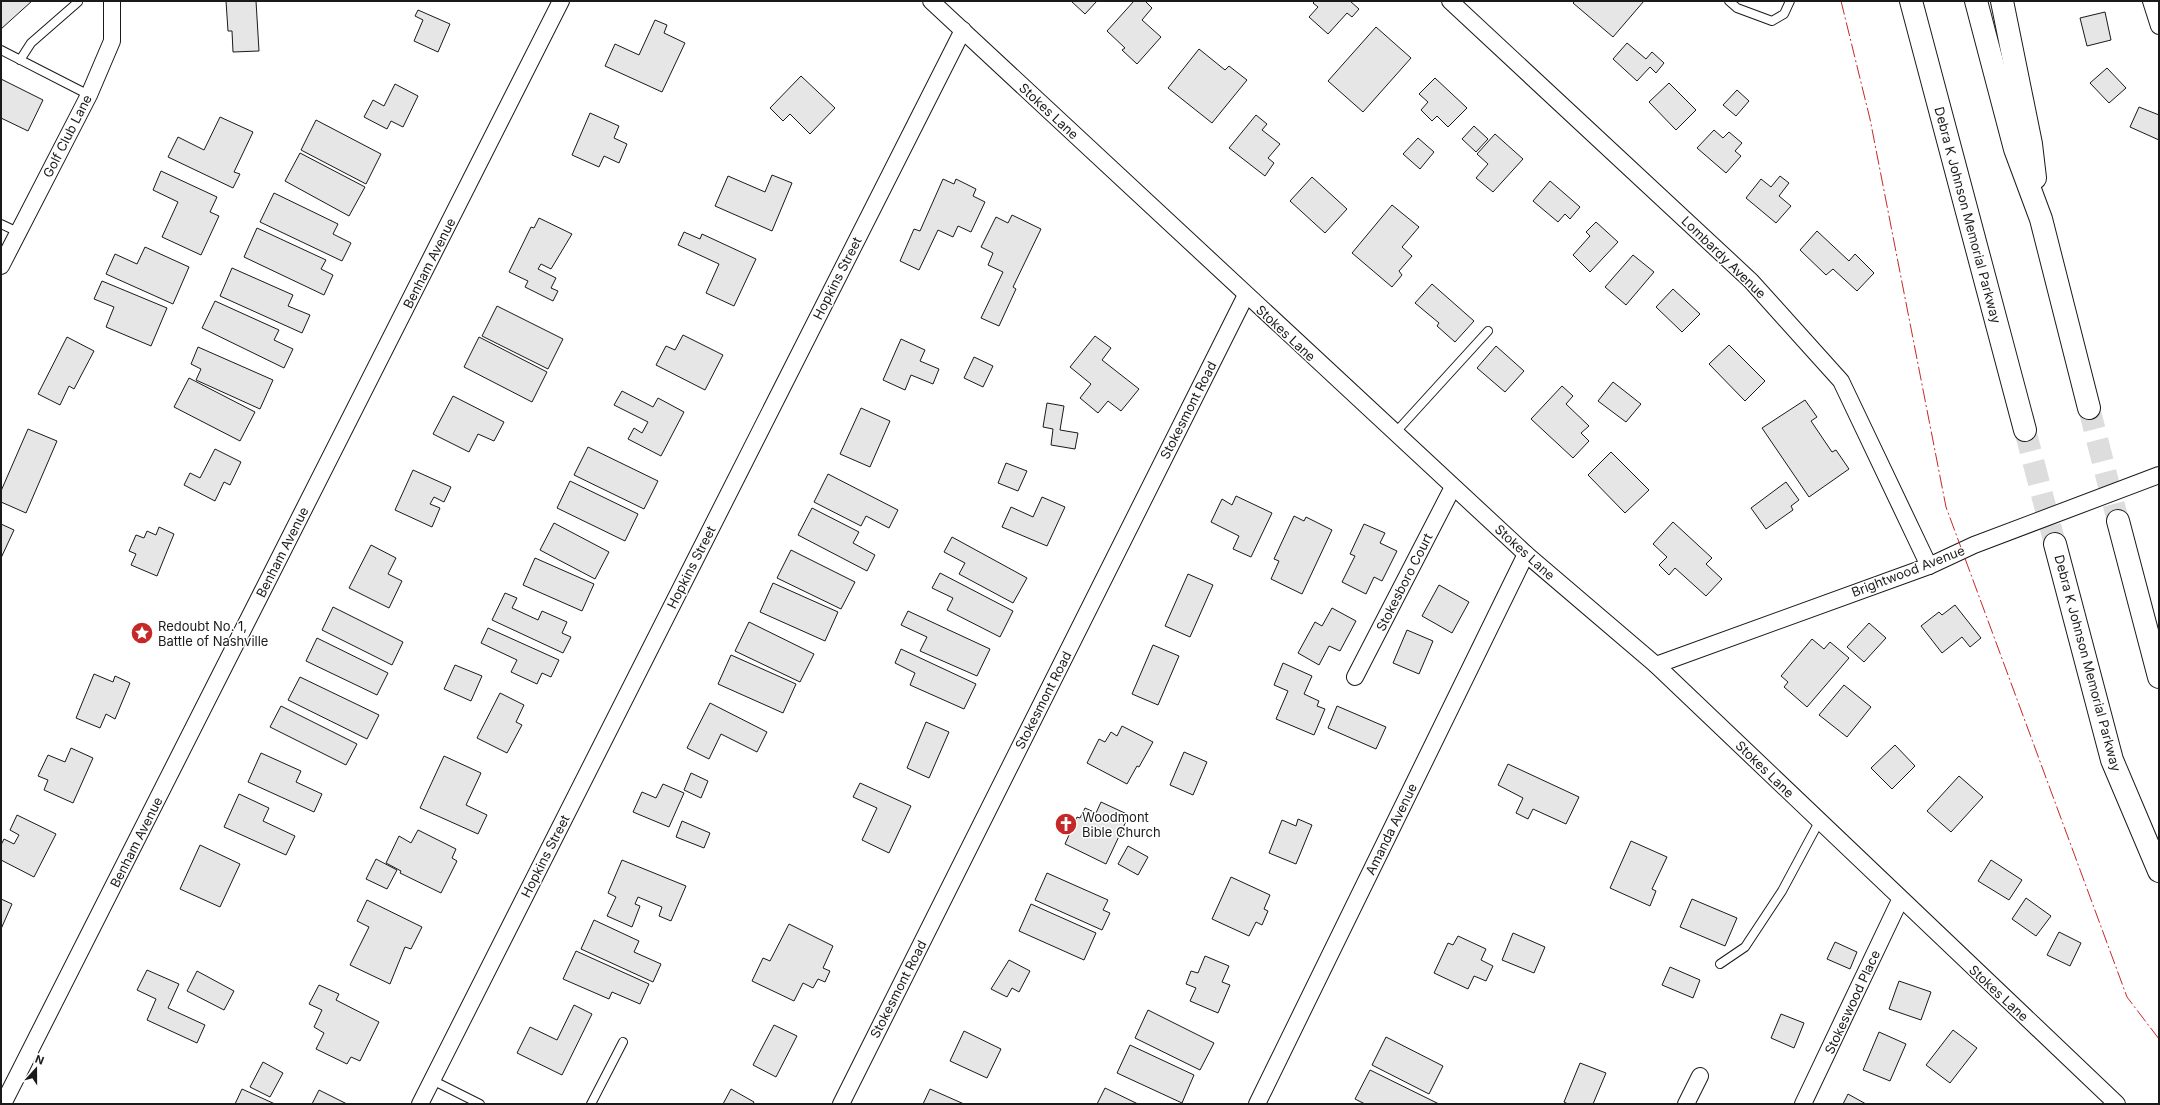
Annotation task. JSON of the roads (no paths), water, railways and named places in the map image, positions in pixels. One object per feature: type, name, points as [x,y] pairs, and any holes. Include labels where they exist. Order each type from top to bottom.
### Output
[{"type":"highway","name":"Debra K Johnson Memorial Parkway","points":[[1911,1],[2025,430]]},
{"type":"highway","points":[[1976,1],[2015,149],[2041,219],[2089,408]]},
{"type":"highway","points":[[2002,1],[2031,144],[2041,219]]},
{"type":"highway","points":[[2118,521],[2159,677]]},
{"type":"highway","name":"Debra K Johnson Memorial Parkway","points":[[2055,544],[2112,760],[2159,871]]},
{"type":"street","name":"Golf Club Lane","points":[[1,266],[89,95],[112,41],[112,1]]},
{"type":"street","name":"Benham Avenue","points":[[3,1104],[561,1]]},
{"type":"street","name":"Stokes Lane","points":[[931,1],[1526,554],[1656,664],[1900,900],[2117,1104]]},
{"type":"street","name":"Lombardy Avenue","points":[[1450,1],[1751,281],[1841,381],[1928,566]]},
{"type":"street","points":[[2151,1],[2159,26]]},
{"type":"street","name":"Hopkins Street","points":[[420,1104],[962,30]]},
{"type":"street","name":"Stokesmont Road","points":[[841,1104],[1246,295]]},
{"type":"street","name":"Brightwood Avenue","points":[[1656,664],[1928,566],[1974,546],[2159,475]]},
{"type":"street","name":"Stokesboro Court","points":[[1355,677],[1453,487]]},
{"type":"street","name":"Amanda Avenue","points":[[1257,1104],[1526,554]]},
{"type":"street","name":"Stokeswood Place","points":[[1803,1104],[1900,900]]},
{"type":"street","points":[[1686,1104],[1700,1076]]},
{"type":"lane","points":[[1729,1],[1737,8],[1772,21],[1784,14],[1790,1]]},
{"type":"lane","points":[[20,60],[31,42],[78,2]]},
{"type":"lane","points":[[1,50],[89,95]]},
{"type":"lane","points":[[1,224],[18,232]]},
{"type":"lane","points":[[1395,433],[1488,331]]},
{"type":"lane","points":[[1720,964],[1745,947],[1782,890],[1819,822]]},
{"type":"lane","points":[[591,1104],[623,1042]]},
{"type":"lane","points":[[432,1080],[464,1101],[480,1104]]},
{"type":"tunnel","points":[[2089,408],[2118,521]]},
{"type":"tunnel","points":[[2025,430],[2055,544]]},
{"type":"place","name":"Redoubt No. 1, Battle of Nashville","points":[[142,633]]},
{"type":"place","name":"Woodmont Bible Church","points":[[1066,824]]}]
